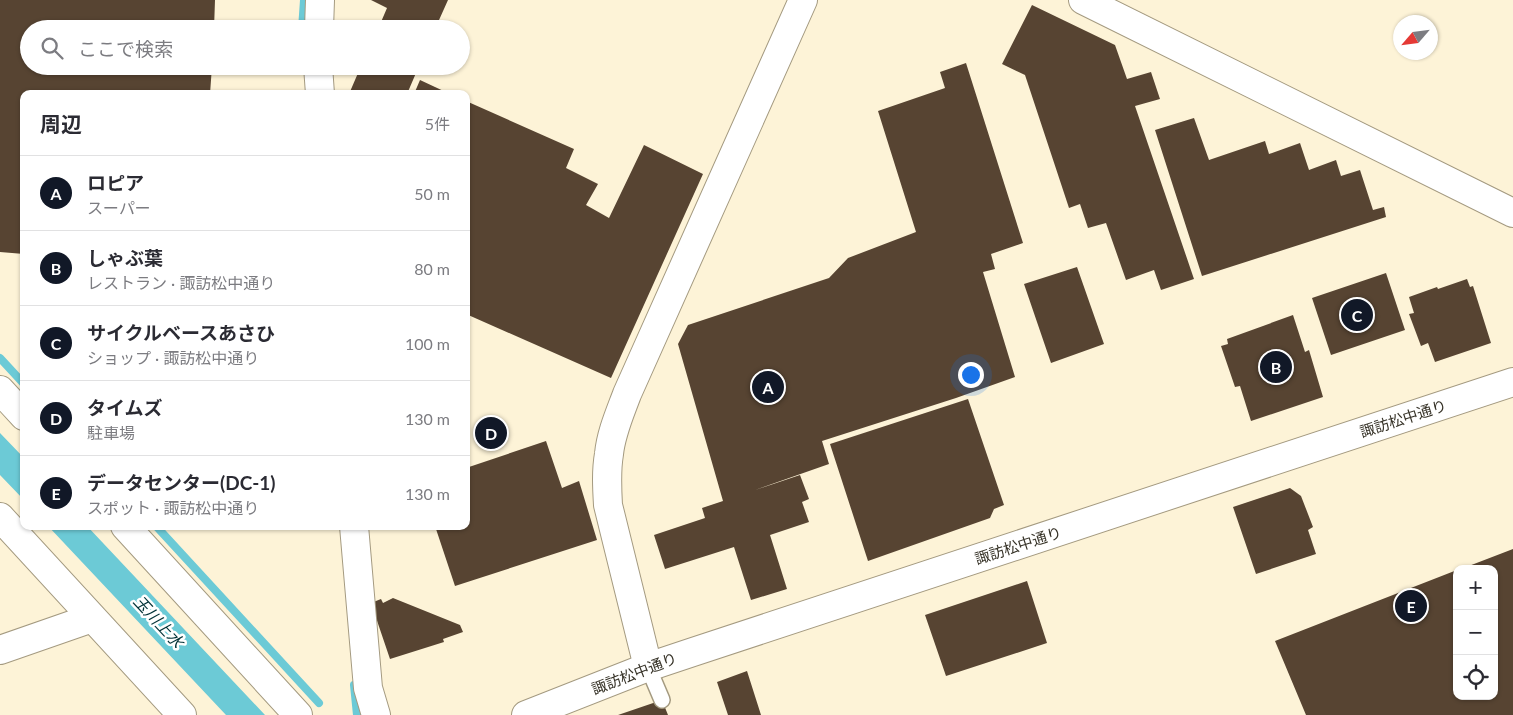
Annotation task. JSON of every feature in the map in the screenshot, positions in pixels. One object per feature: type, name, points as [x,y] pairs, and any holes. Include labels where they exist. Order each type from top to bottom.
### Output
[{"type":"street","points":[[319,20],[320,0]]},
{"type":"street","points":[[648,667],[608,505],[609,452],[616,423],[627,394],[803,0]]},
{"type":"street","points":[[1083,0],[1513,212]]},
{"type":"street","points":[[319,75],[320,90]]},
{"type":"street","name":"諏訪松中通り","points":[[526,715],[648,667],[1513,382]]},
{"type":"street","points":[[0,390],[20,412]]},
{"type":"street","points":[[4,527],[182,715]]},
{"type":"street","points":[[129,530],[298,715]]},
{"type":"street","points":[[354,530],[368,688],[376,715]]},
{"type":"street","points":[[0,650],[92,618]]},
{"type":"lane","points":[[648,667],[662,700]]},
{"type":"water","points":[[0,433],[20,454],[20,496],[0,475]]},
{"type":"water","name":"玉川上水","points":[[52,530],[91,530],[265,715],[226,715]]},
{"type":"building","points":[[0,0],[215,0],[214,20],[20,20],[20,75],[211,75],[210,90],[20,90],[20,254],[0,252]]},
{"type":"building","points":[[371,0],[448,0],[439,20],[382,20],[387,8]]},
{"type":"building","points":[[1032,5],[1115,45],[1127,79],[1151,72],[1160,99],[1135,106],[1194,279],[1161,290],[1154,270],[1126,280],[1106,223],[1088,228],[1080,204],[1069,208],[1025,75],[1002,64]]},
{"type":"building","points":[[966,63],[1023,243],[991,254],[995,269],[983,272],[1015,377],[822,441],[829,464],[755,490],[800,475],[809,499],[802,502],[809,522],[770,535],[787,589],[751,600],[734,547],[665,569],[654,535],[705,518],[702,508],[723,501],[678,344],[688,325],[829,278],[848,258],[916,232],[878,111],[945,88],[940,72]]},
{"type":"building","points":[[357,75],[415,75],[409,90],[351,90]]},
{"type":"building","points":[[420,80],[441,90],[416,90]]},
{"type":"building","points":[[470,103],[574,149],[566,168],[598,184],[586,205],[609,218],[644,145],[703,174],[611,378],[470,316]]},
{"type":"building","points":[[1194,118],[1209,160],[1265,141],[1269,154],[1300,143],[1309,170],[1336,160],[1341,176],[1360,170],[1373,210],[1384,207],[1386,217],[1202,276],[1155,130]]},
{"type":"building","points":[[1077,267],[1104,344],[1051,363],[1024,284]]},
{"type":"building","points":[[1386,273],[1405,330],[1331,355],[1312,298]]},
{"type":"building","points":[[1467,279],[1470,287],[1473,286],[1491,343],[1435,362],[1428,343],[1421,346],[1409,314],[1414,313],[1409,297]]},
{"type":"building","points":[[1293,315],[1305,352],[1309,350],[1323,397],[1251,421],[1240,386],[1235,387],[1221,346],[1228,344],[1227,339]]},
{"type":"building","points":[[968,399],[1004,505],[994,509],[990,518],[868,561],[830,444]]},
{"type":"building","points":[[546,441],[562,488],[579,481],[597,540],[455,586],[436,530],[470,530],[470,467]]},
{"type":"building","points":[[1290,488],[1301,496],[1313,527],[1308,530],[1316,554],[1256,574],[1233,507]]},
{"type":"building","points":[[1513,549],[1513,715],[1306,715],[1275,641],[1453,572],[1453,700],[1498,700],[1498,565],[1471,565]]},
{"type":"building","points":[[1027,581],[1047,643],[946,676],[925,615]]},
{"type":"building","points":[[393,598],[460,625],[463,632],[443,639],[444,642],[390,659],[371,603],[381,599],[383,603]]},
{"type":"building","points":[[747,671],[761,715],[728,715],[717,682]]},
{"type":"building","points":[[662,700],[668,715],[618,715]]},
{"type":"waterway","points":[[303,20],[304,0]]},
{"type":"waterway","points":[[0,358],[20,380]]},
{"type":"waterway","points":[[160,530],[319,703]]},
{"type":"waterway","points":[[354,685],[357,715]]},
{"type":"place","name":"サイクルベースあさひ","points":[[1357,315]]},
{"type":"place","name":"しゃぶ葉","points":[[1276,367]]},
{"type":"place","name":"ロピア","points":[[768,387]]},
{"type":"place","name":"タイムズ","points":[[491,433]]},
{"type":"place","name":"データセンター(DC-1)","points":[[1411,606]]}]
